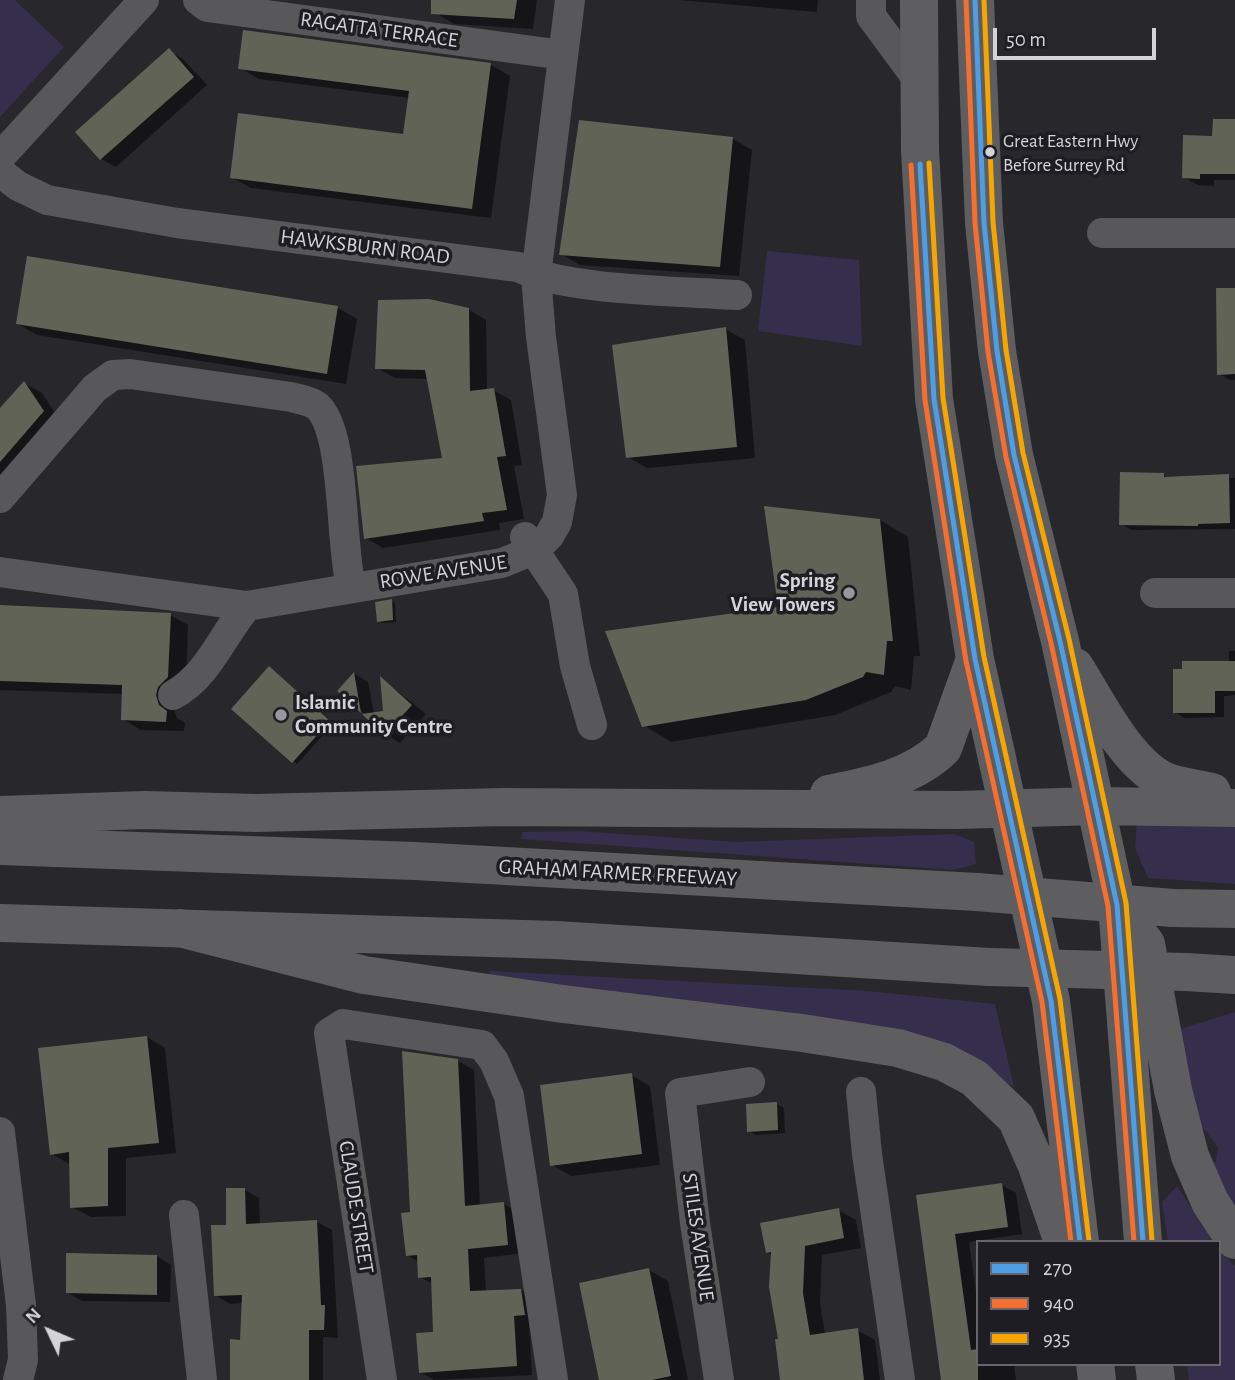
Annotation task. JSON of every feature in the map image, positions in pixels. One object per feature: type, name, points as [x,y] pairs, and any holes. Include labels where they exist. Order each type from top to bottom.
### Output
[{"type":"highway","points":[[919,0],[919,81],[934,399],[975,659],[1011,810],[1051,1000],[1080,1240]]},
{"type":"highway","points":[[975,0],[984,223],[997,351],[1014,454],[1060,641],[1117,905],[1143,1240]]},
{"type":"highway","points":[[1060,641],[1111,724],[1144,767],[1167,782],[1235,796]]},
{"type":"highway","points":[[755,809],[872,786],[917,767],[935,755],[943,748],[975,659]]},
{"type":"highway","points":[[0,815],[145,810],[256,813],[504,807],[1011,810],[1096,806],[1235,808]]},
{"type":"highway","name":"GRAHAM FARMER FREEWAY","points":[[0,846],[415,861],[977,892],[1173,908],[1235,909]]},
{"type":"highway","points":[[1117,905],[1146,944],[1173,1090],[1190,1156],[1210,1202],[1235,1240]]},
{"type":"highway","points":[[0,923],[542,940],[815,954],[989,967],[1186,972],[1231,976]]},
{"type":"highway","points":[[180,928],[364,975],[563,1004],[802,1033],[898,1048],[944,1062],[974,1078],[1016,1118],[1037,1166],[1062,1240]]},
{"type":"street","points":[[0,157],[144,0]]},
{"type":"street","name":"RAGATTA TERRACE","points":[[198,0],[207,7],[553,53]]},
{"type":"street","name":"ROWE AVENUE","points":[[0,554],[239,588],[264,589],[502,563],[530,543],[545,505],[518,297],[527,272],[553,53],[551,0]]},
{"type":"street","name":"ROWE AVENUE","points":[[553,53],[570,0]]},
{"type":"street","points":[[872,0],[871,16],[919,81]]},
{"type":"street","name":"HAWKSBURN ROAD","points":[[0,172],[24,190],[47,200],[177,222],[527,272],[737,295]]},
{"type":"street","points":[[1102,233],[1235,233]]},
{"type":"street","points":[[0,498],[96,388],[113,375],[130,374],[291,397],[316,404],[329,422],[341,491],[349,579]]},
{"type":"street","points":[[530,543],[563,594],[575,666],[592,725]]},
{"type":"street","name":"ROWE AVENUE","points":[[0,572],[247,606],[349,579]]},
{"type":"street","points":[[1155,593],[1235,593]]},
{"type":"street","points":[[173,695],[192,685],[202,673],[247,606]]},
{"type":"street","name":"CLAUDE STREET","points":[[382,1380],[329,1033],[343,1024],[482,1045],[494,1061],[509,1096],[553,1380]]},
{"type":"street","name":"STILES AVENUE","points":[[719,1380],[693,1209],[680,1093],[750,1082]]},
{"type":"street","points":[[861,1092],[867,1154],[900,1380]]},
{"type":"street","points":[[0,1132],[20,1305],[17,1370]]},
{"type":"street","points":[[184,1215],[202,1380]]},
{"type":"shaded area","points":[[0,0],[15,0],[64,47],[0,117]]},
{"type":"shaded area","points":[[767,251],[859,260],[862,346],[758,331]]},
{"type":"shaded area","points":[[1137,821],[1235,827],[1235,884],[1148,878],[1135,848]]},
{"type":"shaded area","points":[[579,831],[736,842],[954,834],[974,842],[976,864],[953,870],[521,839],[522,832]]},
{"type":"shaded area","points":[[490,971],[868,991],[995,1004],[1014,1087],[936,1049],[489,976]]},
{"type":"shaded area","points":[[1235,1012],[1235,1218],[1207,1173],[1216,1161],[1218,1147],[1197,1120],[1180,1029]]},
{"type":"shaded area","points":[[1177,1186],[1212,1240],[1168,1240],[1162,1202]]},
{"type":"shaded area","points":[[1221,1252],[1235,1266],[1235,1380],[1189,1380],[1187,1366],[1221,1366]]},
{"type":"building","points":[[431,0],[517,0],[514,19],[431,14]]},
{"type":"building","points":[[243,30],[491,63],[472,209],[230,178],[238,113],[403,134],[409,91],[238,69]]},
{"type":"building","points":[[169,48],[194,77],[100,160],[75,132]]},
{"type":"building","points":[[1213,119],[1235,119],[1235,174],[1200,174],[1200,179],[1182,178],[1183,135],[1212,136]]},
{"type":"building","points":[[579,120],[733,137],[720,267],[559,255]]},
{"type":"building","points":[[27,256],[338,306],[327,374],[16,324]]},
{"type":"building","points":[[1216,288],[1235,288],[1235,374],[1217,375]]},
{"type":"building","points":[[429,299],[469,308],[470,391],[494,388],[506,456],[497,457],[507,510],[482,513],[484,521],[364,539],[356,466],[442,458],[425,370],[375,369],[378,300]]},
{"type":"building","points":[[726,327],[737,447],[626,458],[612,345]]},
{"type":"building","points":[[24,381],[44,411],[0,462],[0,408]]},
{"type":"building","points":[[1120,472],[1164,473],[1164,477],[1229,474],[1230,523],[1198,526],[1119,525]]},
{"type":"building","points":[[764,506],[880,519],[893,641],[887,641],[884,675],[866,672],[863,677],[806,700],[642,727],[605,631],[778,607]]},
{"type":"building","points":[[392,599],[393,620],[377,622],[375,602]]},
{"type":"building","points":[[0,605],[171,613],[168,677],[158,687],[156,695],[159,705],[167,711],[166,722],[121,720],[122,685],[0,681]]},
{"type":"building","points":[[1182,661],[1235,661],[1235,691],[1215,691],[1215,713],[1173,713],[1173,669],[1182,669]]},
{"type":"building","name":"Islamic Community Centre","points":[[269,666],[330,721],[292,763],[231,709]]},
{"type":"building","points":[[354,672],[361,713],[337,691]]},
{"type":"building","points":[[380,676],[412,705],[384,736],[362,714],[383,711]]},
{"type":"building","points":[[147,1036],[159,1143],[108,1148],[108,1206],[70,1208],[69,1152],[50,1155],[38,1048]]},
{"type":"building","points":[[402,1051],[458,1059],[465,1206],[504,1202],[508,1245],[468,1249],[470,1291],[521,1289],[525,1315],[514,1316],[517,1366],[419,1373],[416,1333],[433,1332],[431,1277],[418,1278],[417,1255],[406,1256],[401,1213],[410,1212]]},
{"type":"building","points":[[632,1073],[642,1154],[550,1166],[540,1085]]},
{"type":"building","points":[[777,1102],[778,1130],[747,1132],[746,1104]]},
{"type":"building","points":[[1002,1183],[1008,1227],[955,1234],[971,1350],[976,1349],[978,1380],[941,1380],[916,1195]]},
{"type":"building","points":[[226,1188],[245,1188],[246,1224],[317,1220],[321,1305],[325,1305],[324,1330],[309,1330],[309,1380],[230,1380],[230,1339],[240,1340],[242,1295],[214,1296],[211,1225],[226,1225]]},
{"type":"building","points":[[839,1208],[844,1238],[805,1246],[803,1293],[810,1335],[858,1328],[864,1380],[780,1380],[775,1339],[778,1339],[769,1287],[771,1252],[766,1253],[760,1223]]},
{"type":"building","points":[[66,1253],[157,1255],[157,1295],[66,1293]]},
{"type":"building","points":[[649,1268],[671,1376],[652,1380],[599,1380],[579,1283]]},
{"type":"transit line","name":"940","points":[[966,0],[975,223],[988,352],[1006,457],[1051,643],[1108,906],[1134,1240]]},
{"type":"transit line","name":"270","points":[[975,0],[984,223],[997,351],[1014,455],[1060,641],[1117,905],[1143,1240]]},
{"type":"transit line","name":"935","points":[[984,0],[993,222],[1006,350],[1023,453],[1069,639],[1126,903],[1152,1240]]},
{"type":"transit line","name":"935","points":[[929,163],[943,398],[984,657],[1060,999],[1089,1240]]},
{"type":"transit line","name":"270","points":[[920,164],[934,399],[975,659],[1051,1001],[1080,1240]]},
{"type":"transit line","name":"940","points":[[911,165],[925,400],[966,661],[1042,1002],[1071,1240]]},
{"type":"place","name":"Great Eastern Hwy Before Surrey Rd","points":[[990,152]]},
{"type":"place","name":"Spring View Towers","points":[[849,593]]},
{"type":"place","name":"Islamic Community Centre","points":[[281,715]]}]
